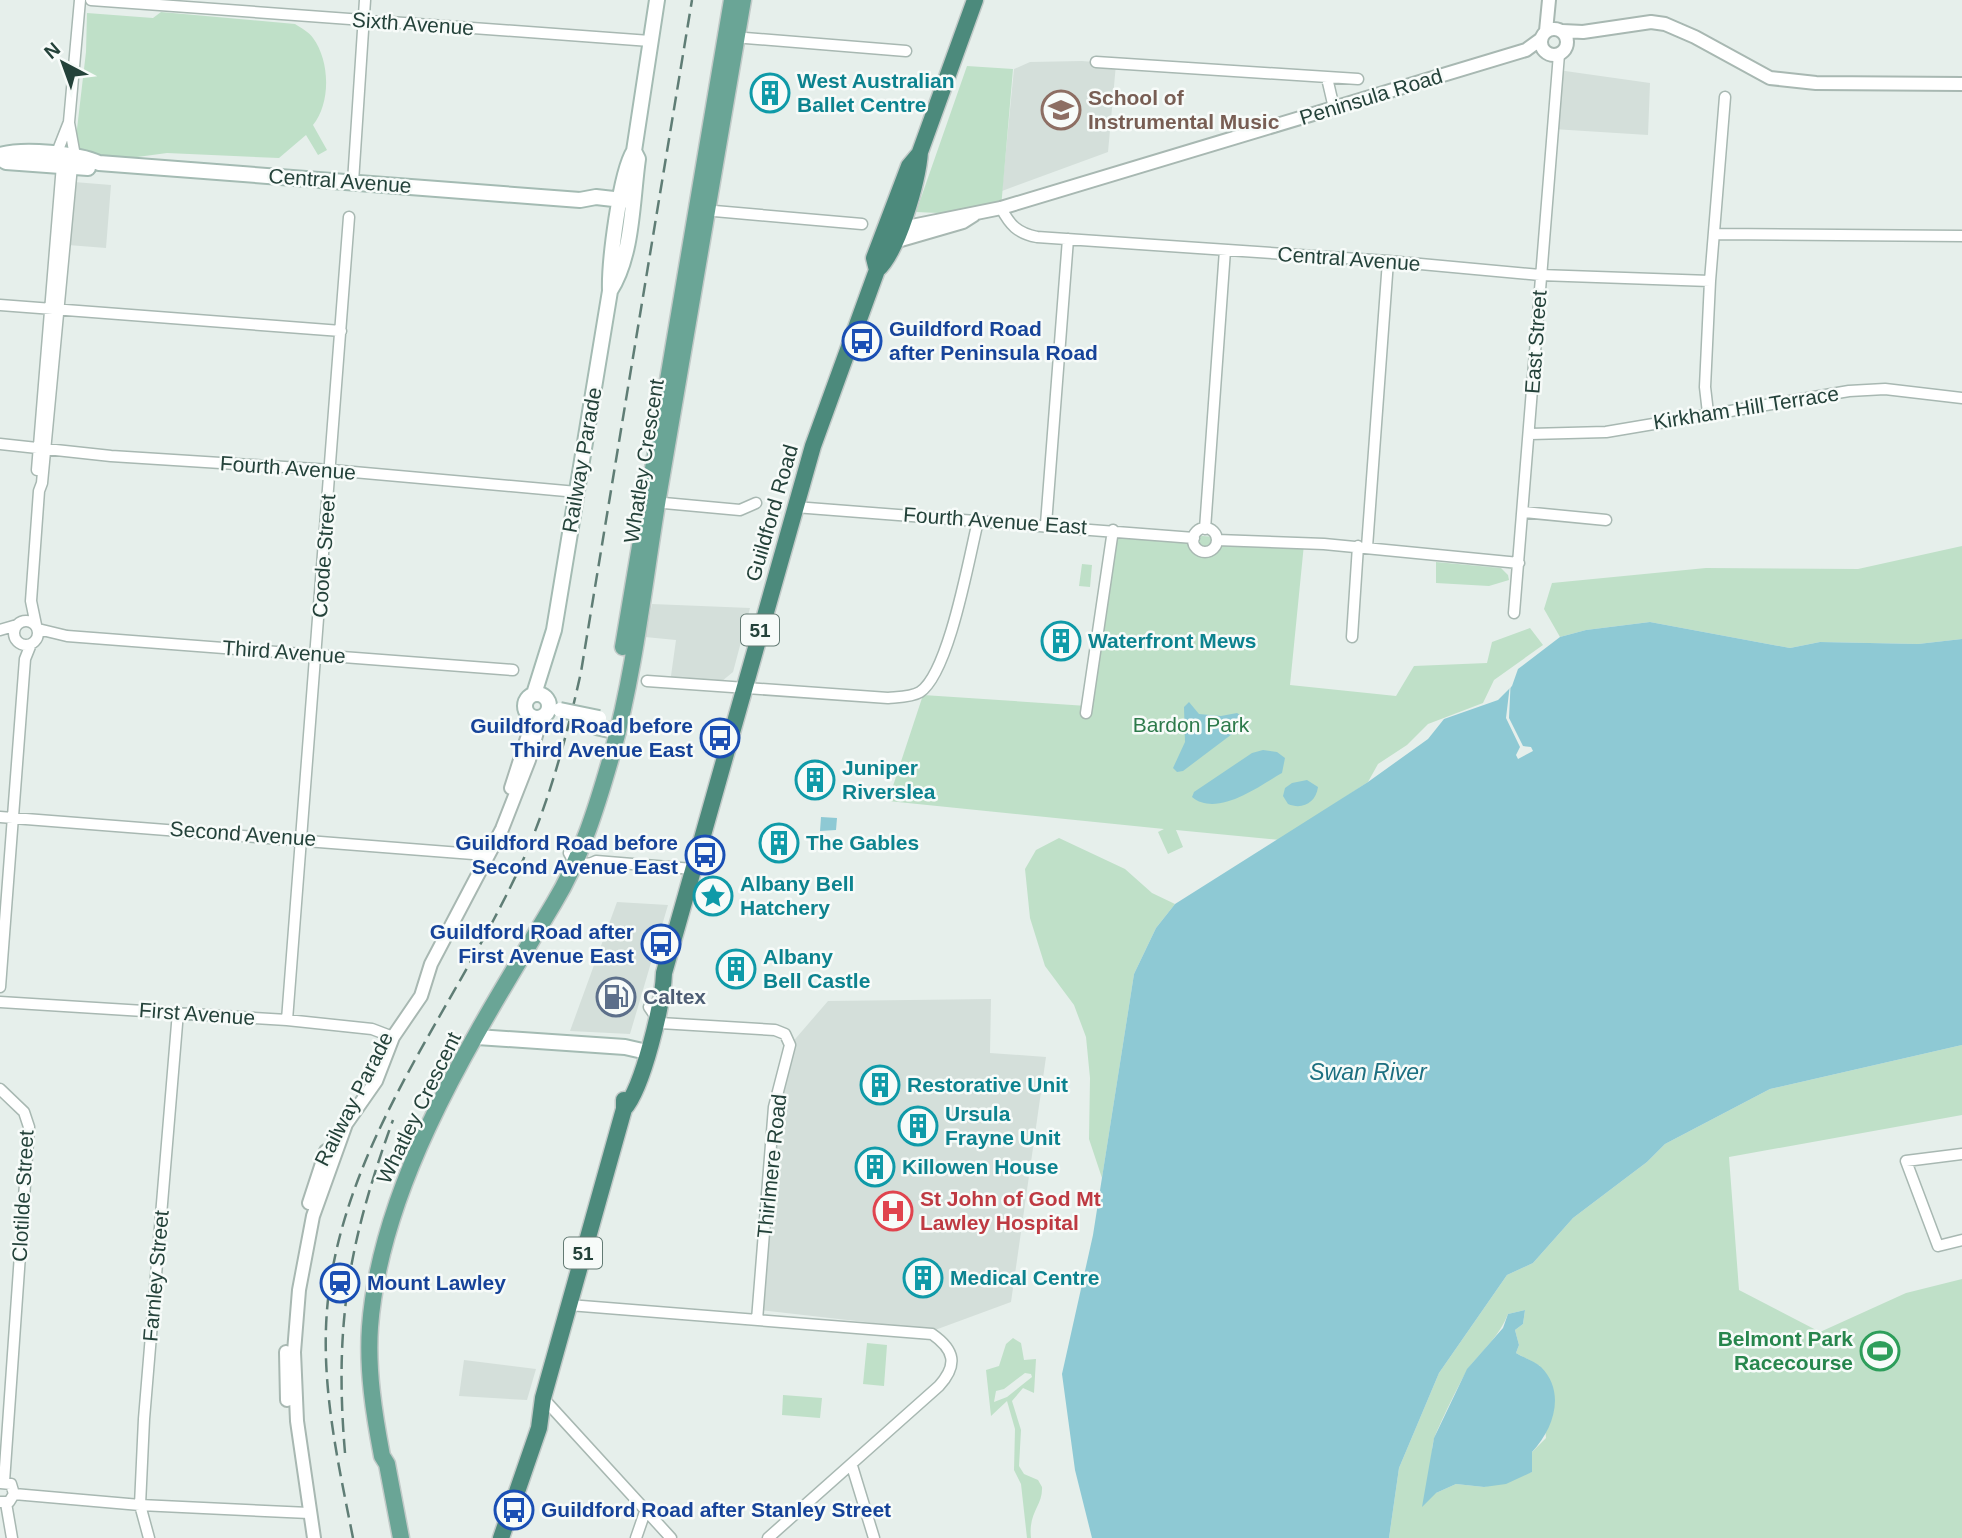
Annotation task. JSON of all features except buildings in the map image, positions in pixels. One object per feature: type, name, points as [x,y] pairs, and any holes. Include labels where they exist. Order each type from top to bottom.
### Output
[{"type":"highway","name":"Guildford Road","points":[[491,1538],[543,1398],[624,1109],[624,1097],[642,1051],[652,1014],[655,987],[664,973],[813,446],[877,270],[874,258],[891,238],[919,171],[920,152],[975,0]]},
{"type":"highway","name":"Guildford Road","points":[[891,238],[909,166],[920,152]]},
{"type":"highway","name":"Guildford Road","points":[[501,1538],[539,1428],[543,1398]]},
{"type":"main road","name":"Railway Parade","points":[[545,709],[548,670],[557,644],[554,630],[610,291],[609,274],[626,205],[628,160],[634,151],[657,0]]},
{"type":"main road","name":"Whatley Crescent","points":[[731,37],[732,0]]},
{"type":"main road","name":"Whatley Crescent","points":[[401,1538],[387,1464],[382,1456],[371,1378],[370,1340],[382,1253],[396,1202],[412,1164],[477,1037],[554,903],[574,853],[597,777],[652,502],[731,37],[743,0]]},
{"type":"main road","name":"Central Avenue","points":[[0,156],[11,152],[66,161],[89,168],[99,163],[580,200],[596,197],[626,205]]},
{"type":"main road","points":[[545,709],[608,725]]},
{"type":"main road","points":[[477,1037],[642,1051]]},
{"type":"main road","name":"Whatley Crescent","points":[[382,1456],[379,1466],[394,1538]]},
{"type":"street","points":[[66,161],[80,0]]},
{"type":"street","name":"Sixth Avenue","points":[[91,0],[650,41]]},
{"type":"street","points":[[354,182],[365,0]]},
{"type":"street","name":"East Street","points":[[1514,613],[1558,70],[1549,4]]},
{"type":"street","name":"Peninsula Road","points":[[891,238],[961,214],[974,215],[1001,208],[1583,32],[1636,22],[1665,24],[1695,37],[1770,78],[1789,81],[1962,84]]},
{"type":"street","points":[[731,37],[906,51]]},
{"type":"street","points":[[1096,62],[1358,79]]},
{"type":"street","points":[[1327,78],[1334,108]]},
{"type":"street","points":[[1708,413],[1704,387],[1725,97]]},
{"type":"street","points":[[0,987],[15,818],[25,659],[35,634],[30,601],[39,491],[36,483],[42,447],[69,122]]},
{"type":"street","name":"Central Avenue","points":[[1001,208],[1011,227],[1024,235],[1388,261],[1540,275],[1710,281]]},
{"type":"street","points":[[701,210],[862,224]]},
{"type":"street","name":"Coode Street","points":[[287,1020],[349,217]]},
{"type":"street","points":[[1716,233],[1962,236]]},
{"type":"street","points":[[1046,524],[1068,239]]},
{"type":"street","points":[[1205,529],[1225,250]]},
{"type":"street","points":[[1352,637],[1363,547],[1388,261]]},
{"type":"street","points":[[0,305],[341,331]]},
{"type":"street","name":"Kirkham Hill Terrace","points":[[1530,435],[1606,432],[1849,391],[1885,389],[1962,398]]},
{"type":"street","name":"Fourth Avenue","points":[[0,444],[123,457],[331,470],[577,492]]},
{"type":"street","points":[[652,502],[740,510],[756,503]]},
{"type":"street","name":"Fourth Avenue East","points":[[795,507],[1046,524],[1194,538]]},
{"type":"street","points":[[1523,512],[1606,520]]},
{"type":"street","points":[[647,681],[888,698],[919,693],[930,682],[943,658],[978,521]]},
{"type":"street","points":[[1205,529],[1215,533],[1217,540],[1213,550],[1206,552],[1197,548],[1194,538],[1199,530],[1205,529]]},
{"type":"street","points":[[1086,713],[1112,530]]},
{"type":"street","points":[[1217,540],[1363,547],[1519,563]]},
{"type":"street","points":[[25,659],[17,639],[19,623],[30,601]]},
{"type":"street","points":[[19,623],[27,621],[35,634]]},
{"type":"street","points":[[17,639],[35,634]]},
{"type":"street","name":"Third Avenue","points":[[35,634],[513,670]]},
{"type":"street","name":"Railway Parade","points":[[314,1538],[297,1422],[294,1360],[305,1258],[313,1216],[333,1154],[358,1104],[376,1082],[389,1036],[421,996],[431,964],[478,878],[482,854],[502,829],[518,791],[545,709]]},
{"type":"street","name":"Second Avenue","points":[[0,817],[482,854]]},
{"type":"street","points":[[574,853],[596,861],[693,869]]},
{"type":"street","name":"First Avenue","points":[[0,1002],[287,1020],[372,1029],[389,1036]]},
{"type":"street","name":"Farnley Street","points":[[149,1538],[140,1506],[178,1012]]},
{"type":"street","name":"Thirlmere Road","points":[[652,1014],[699,1027],[775,1030],[785,1034],[790,1045],[774,1107],[757,1320]]},
{"type":"street","name":"Clotilde Street","points":[[0,1090],[24,1112],[29,1127],[2,1483]]},
{"type":"street","points":[[1962,1154],[1906,1161],[1938,1246],[1962,1240]]},
{"type":"street","points":[[569,1305],[932,1334],[951,1351],[954,1362],[950,1374],[852,1466],[768,1538]]},
{"type":"street","points":[[543,1398],[671,1538]]},
{"type":"street","points":[[852,1466],[874,1538]]},
{"type":"street","points":[[2,1483],[13,1487],[14,1494]]},
{"type":"street","points":[[12,1538],[3,1502],[14,1494],[140,1506],[308,1511]]},
{"type":"street","points":[[636,1538],[646,1509]]},
{"type":"shaded area","name":"School of Instrumental Music","points":[[1082,61],[1116,64],[1108,152],[1002,191],[1014,69],[1030,62]]},
{"type":"shaded area","points":[[1558,70],[1650,83],[1648,135],[1553,129]]},
{"type":"shaded area","points":[[74,182],[111,185],[106,248],[68,245]]},
{"type":"shaded area","points":[[652,604],[750,608],[733,672],[716,686],[670,683],[676,640],[645,637]]},
{"type":"shaded area","points":[[617,902],[668,905],[630,1034],[570,1031]]},
{"type":"shaded area","name":"St John of God Mt Lawley Hospital","points":[[991,999],[990,1053],[1046,1057],[1011,1302],[935,1330],[752,1309],[773,1120],[790,1045],[828,1001]]},
{"type":"shaded area","points":[[464,1360],[536,1369],[527,1400],[459,1396]]},
{"type":"green space","points":[[161,12],[295,24],[307,32],[319,47],[323,58],[325,94],[319,116],[313,125],[327,150],[318,155],[306,135],[279,158],[167,153],[130,158],[81,153],[75,146],[86,52],[87,13],[153,18]]},
{"type":"green space","points":[[967,66],[1013,69],[1001,208],[961,214],[916,212]]},
{"type":"green space","name":"Bardon Park","points":[[1115,529],[1304,544],[1290,685],[1396,696],[1414,666],[1487,663],[1492,642],[1530,628],[1543,645],[1494,680],[1483,703],[1428,724],[1407,745],[1378,764],[1368,782],[1280,840],[1176,830],[1183,847],[1168,854],[1158,832],[1164,829],[888,801],[923,695],[1087,706]]},
{"type":"green space","points":[[1962,546],[1962,639],[1918,644],[1820,642],[1790,648],[1650,622],[1586,630],[1560,637],[1544,609],[1552,583],[1706,568],[1858,569]]},
{"type":"green space","points":[[1436,562],[1501,568],[1509,580],[1489,586],[1436,583]]},
{"type":"green space","points":[[1082,564],[1092,565],[1090,587],[1079,586]]},
{"type":"green space","points":[[1059,838],[1125,869],[1152,893],[1175,904],[1156,928],[1134,974],[1102,1178],[1089,1139],[1090,1078],[1086,1037],[1074,1005],[1045,966],[1030,918],[1025,869],[1036,850]]},
{"type":"green space","points":[[1962,1045],[1962,1115],[1729,1157],[1739,1290],[1820,1332],[1906,1293],[1962,1279],[1962,1538],[1389,1538],[1399,1468],[1439,1373],[1507,1275],[1533,1263],[1573,1218],[1647,1162],[1665,1144],[1770,1089]],"holes":[[[1525,1310],[1523,1324],[1515,1330],[1519,1345],[1516,1353],[1540,1366],[1546,1438],[1532,1452],[1532,1472],[1484,1487],[1456,1484],[1436,1493],[1432,1466],[1433,1446],[1436,1433],[1456,1390],[1508,1314]]]},
{"type":"green space","points":[[1013,1338],[1021,1343],[1024,1360],[1036,1359],[1034,1393],[1023,1388],[1012,1401],[1021,1430],[1019,1466],[1024,1474],[1038,1480],[1042,1487],[1042,1494],[1033,1515],[1031,1538],[1027,1538],[1021,1484],[1014,1470],[1015,1429],[1007,1401],[991,1416],[986,1370],[999,1366],[1006,1344]],"holes":[[[1025,1373],[1031,1374],[1032,1377],[1007,1397],[994,1402],[996,1391],[1004,1389]]]},
{"type":"green space","points":[[867,1343],[887,1345],[884,1386],[863,1384]]},
{"type":"green space","points":[[783,1395],[822,1398],[820,1418],[782,1415]]},
{"type":"water","name":"Swan River","points":[[1650,622],[1790,648],[1820,642],[1918,644],[1962,639],[1962,1045],[1770,1089],[1665,1144],[1647,1162],[1573,1218],[1533,1263],[1507,1275],[1439,1373],[1399,1468],[1389,1538],[1092,1538],[1075,1470],[1062,1374],[1093,1235],[1134,974],[1156,928],[1175,904],[1368,782],[1428,739],[1444,719],[1498,700],[1512,686],[1518,669],[1560,637],[1586,630]]},
{"type":"water","points":[[1189,702],[1199,714],[1221,716],[1237,713],[1245,718],[1244,725],[1183,771],[1177,772],[1173,768],[1185,742],[1184,707]]},
{"type":"water","points":[[1263,750],[1277,752],[1285,758],[1282,773],[1250,792],[1225,802],[1202,803],[1192,797],[1194,792],[1252,753]]},
{"type":"water","points":[[1307,780],[1318,787],[1311,801],[1298,806],[1288,804],[1283,796],[1285,788],[1292,783]]},
{"type":"water","points":[[821,817],[837,818],[836,830],[820,831]]},
{"type":"water","points":[[1525,1310],[1523,1324],[1515,1330],[1519,1345],[1516,1353],[1541,1367],[1549,1377],[1555,1399],[1551,1422],[1532,1452],[1532,1472],[1506,1484],[1484,1487],[1456,1484],[1436,1493],[1422,1507],[1434,1438],[1467,1369],[1503,1328],[1508,1314]]},
{"type":"pier","points":[[1511,676],[1509,718],[1523,746],[1531,747],[1533,751],[1518,759],[1516,755],[1520,747],[1506,718]]},
{"type":"railway","points":[[353,1538],[331,1416],[326,1354],[329,1291],[341,1234],[358,1179],[381,1125],[519,869],[539,821],[562,748],[581,672],[692,0]]},
{"type":"railway","points":[[345,1453],[342,1364],[348,1284],[365,1205],[393,1120]]},
{"type":"place","name":"West Australian Ballet Centre","points":[[770,93]]},
{"type":"place","name":"School of Instrumental Music","points":[[1061,110]]},
{"type":"place","name":"Guildford Road after Peninsula Road","points":[[862,341]]},
{"type":"place","name":"Waterfront Mews","points":[[1061,641]]},
{"type":"place","name":"Guildford Road before Third Avenue East","points":[[720,738]]},
{"type":"place","name":"Juniper Riverslea","points":[[815,780]]},
{"type":"place","name":"The Gables","points":[[779,843]]},
{"type":"place","name":"Guildford Road before Second Avenue East","points":[[705,855]]},
{"type":"place","name":"Albany Bell Hatchery","points":[[713,896]]},
{"type":"place","name":"Guildford Road after First Avenue East","points":[[661,944]]},
{"type":"place","name":"Albany Bell Castle","points":[[736,969]]},
{"type":"place","name":"Caltex","points":[[616,997]]},
{"type":"place","name":"Restorative Unit","points":[[880,1085]]},
{"type":"place","name":"Ursula Frayne Unit","points":[[918,1126]]},
{"type":"place","name":"Killowen House","points":[[875,1167]]},
{"type":"place","name":"St John of God Mt Lawley Hospital","points":[[893,1211]]},
{"type":"place","name":"Medical Centre","points":[[923,1278]]},
{"type":"place","name":"Mount Lawley","points":[[340,1283]]},
{"type":"place","name":"Belmont Park Racecourse","points":[[1880,1351]]},
{"type":"place","name":"Guildford Road after Stanley Street","points":[[514,1510]]}]
